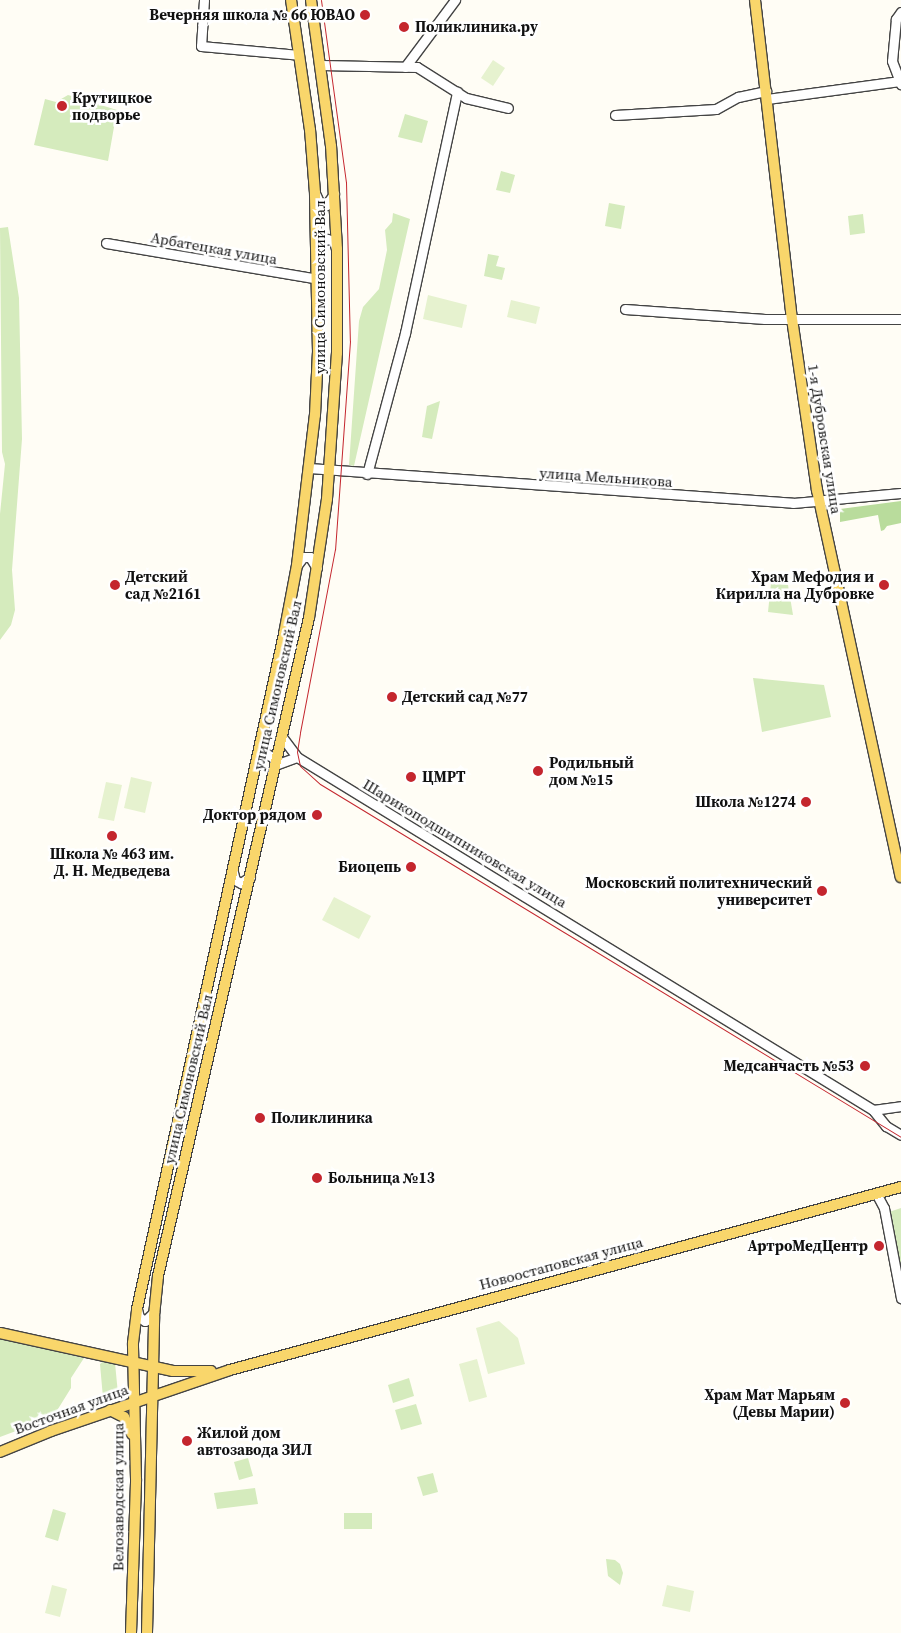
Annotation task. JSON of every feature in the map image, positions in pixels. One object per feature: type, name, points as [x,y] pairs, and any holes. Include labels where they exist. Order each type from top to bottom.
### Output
[{"type":"main road","name":"улица Симоновский Вал","points":[[133,1360],[137,1309],[257,761],[297,565],[309,468],[318,352],[315,193],[291,0]]},
{"type":"main road","name":"улица Симоновский Вал","points":[[153,1366],[154,1311],[166,1236],[282,737],[317,568],[330,469],[337,352],[335,192],[321,65],[311,0]]},
{"type":"main road","name":"1-я Дубровская улица","points":[[755,0],[792,319],[819,502],[901,877]]},
{"type":"main road","name":"Новоостаповская улица","points":[[153,1395],[230,1370],[901,1187]]},
{"type":"main road","name":"Новоостаповская улица","points":[[0,1333],[185,1372],[230,1370]]},
{"type":"main road","name":"Велозаводская улица","points":[[131,1633],[135,1445],[133,1360]]},
{"type":"main road","name":"Велозаводская улица","points":[[147,1633],[153,1366]]},
{"type":"main road","name":"Восточная улица","points":[[1,1451],[153,1395]]},
{"type":"main road","points":[[110,1410],[124,1417],[135,1445]]},
{"type":"street","points":[[204,0],[201,46],[299,54]]},
{"type":"street","points":[[405,67],[455,0]]},
{"type":"street","points":[[615,115],[716,108],[745,95],[767,95],[901,83],[892,62],[896,19],[901,12]]},
{"type":"street","points":[[321,65],[417,67],[466,98],[508,108]]},
{"type":"street","points":[[367,474],[405,333],[457,92]]},
{"type":"street","points":[[315,193],[319,202],[326,205],[332,201],[335,192]]},
{"type":"street","points":[[317,249],[320,242],[327,239],[334,241],[336,249]]},
{"type":"street","name":"Арбатецкая улица","points":[[106,242],[318,279]]},
{"type":"street","points":[[625,309],[792,319],[901,319]]},
{"type":"street","name":"улица Мельникова","points":[[309,468],[367,474],[819,502],[901,493]]},
{"type":"street","points":[[297,565],[303,558],[310,557],[317,568]]},
{"type":"street","points":[[257,761],[262,754],[268,753],[274,758],[275,765],[297,757],[282,737]]},
{"type":"street","name":"Шарикоподшипниковская улица","points":[[297,757],[873,1110],[886,1126],[901,1135]]},
{"type":"street","points":[[233,872],[235,880],[241,883],[246,882],[251,876]]},
{"type":"street","points":[[873,1110],[901,1106]]},
{"type":"street","points":[[876,1193],[884,1208],[901,1298]]},
{"type":"street","points":[[137,1309],[139,1317],[145,1321],[154,1311]]},
{"type":"green space","points":[[493,60],[505,68],[493,86],[481,78]]},
{"type":"green space","points":[[68,95],[117,110],[108,161],[34,145],[45,99],[56,102]]},
{"type":"green space","points":[[405,114],[428,121],[422,143],[398,137]]},
{"type":"green space","points":[[501,171],[515,175],[510,193],[496,190]]},
{"type":"green space","points":[[609,203],[625,206],[621,229],[605,226]]},
{"type":"green space","points":[[393,213],[410,219],[354,466],[349,465],[359,321],[363,307],[379,289],[387,250],[385,230],[392,222]]},
{"type":"green space","points":[[863,214],[865,233],[850,235],[848,216]]},
{"type":"green space","points":[[8,227],[19,298],[22,439],[12,570],[15,610],[11,625],[0,640],[0,514],[5,464],[2,452],[0,228]]},
{"type":"green space","points":[[488,254],[499,256],[496,266],[505,268],[502,280],[484,276]]},
{"type":"green space","points":[[428,295],[467,305],[462,328],[423,319]]},
{"type":"green space","points":[[511,300],[540,307],[536,324],[507,317]]},
{"type":"green space","points":[[440,401],[432,439],[422,437],[427,406]]},
{"type":"green space","points":[[901,501],[901,523],[887,526],[884,530],[881,531],[878,515],[840,522],[840,509]]},
{"type":"green space","points":[[771,583],[788,585],[793,615],[768,612]]},
{"type":"green space","points":[[753,678],[824,685],[831,717],[762,732]]},
{"type":"green space","points":[[131,777],[152,782],[145,813],[124,808]]},
{"type":"green space","points":[[106,782],[122,785],[114,821],[98,818]]},
{"type":"green space","points":[[334,897],[371,916],[359,939],[322,920]]},
{"type":"green space","points":[[901,1208],[901,1280],[889,1212]]},
{"type":"green space","points":[[499,1321],[518,1338],[525,1364],[488,1374],[476,1328]]},
{"type":"green space","points":[[0,1339],[84,1358],[71,1378],[71,1388],[53,1417],[0,1437]]},
{"type":"green space","points":[[477,1359],[487,1397],[469,1402],[459,1364]]},
{"type":"green space","points":[[105,1360],[115,1363],[118,1394],[103,1398],[100,1364]]},
{"type":"green space","points":[[409,1378],[414,1396],[393,1403],[388,1385]]},
{"type":"green space","points":[[416,1404],[422,1424],[401,1430],[395,1410]]},
{"type":"green space","points":[[248,1458],[253,1476],[239,1480],[234,1462]]},
{"type":"green space","points":[[433,1473],[438,1492],[423,1496],[417,1477]]},
{"type":"green space","points":[[255,1488],[258,1504],[217,1509],[214,1493]]},
{"type":"green space","points":[[53,1509],[66,1513],[58,1541],[45,1537]]},
{"type":"green space","points":[[344,1513],[372,1513],[372,1529],[344,1529]]},
{"type":"green space","points":[[606,1559],[615,1560],[620,1564],[623,1573],[620,1585],[608,1576]]},
{"type":"green space","points":[[52,1585],[67,1589],[60,1617],[45,1613]]},
{"type":"green space","points":[[667,1585],[694,1591],[690,1612],[662,1606]]},
{"type":"tram line","points":[[321,0],[346,182],[350,341],[335,549],[300,733],[297,752],[300,766],[320,784],[901,1137]]},
{"type":"place","name":"Вечерняя школа № 66 ЮВАО","points":[[365,15]]},
{"type":"place","name":"Поликлиника.ру","points":[[404,27]]},
{"type":"place","name":"Крутицкое подворье","points":[[62,106]]},
{"type":"place","name":"Детский сад №2161","points":[[115,585]]},
{"type":"place","name":"Храм Мефодия и Кирилла на Дубровке","points":[[884,585]]},
{"type":"place","name":"Детский сад №77","points":[[392,697]]},
{"type":"place","name":"Родильный дом №15","points":[[538,771]]},
{"type":"place","name":"ЦМРТ","points":[[411,777]]},
{"type":"place","name":"Школа №1274","points":[[806,802]]},
{"type":"place","name":"Доктор рядом","points":[[317,815]]},
{"type":"place","name":"Школа № 463 им. Д. Н. Медведева","points":[[112,836]]},
{"type":"place","name":"Биоцепь","points":[[411,867]]},
{"type":"place","name":"Московский политехнический университет","points":[[822,891]]},
{"type":"place","name":"Медсанчасть №53","points":[[865,1066]]},
{"type":"place","name":"Поликлиника","points":[[260,1118]]},
{"type":"place","name":"Больница №13","points":[[317,1178]]},
{"type":"place","name":"АртроМедЦентр","points":[[879,1246]]},
{"type":"place","name":"Храм Мат Марьям (Девы Марии)","points":[[845,1403]]},
{"type":"place","name":"Жилой дом автозавода ЗИЛ","points":[[187,1441]]}]
